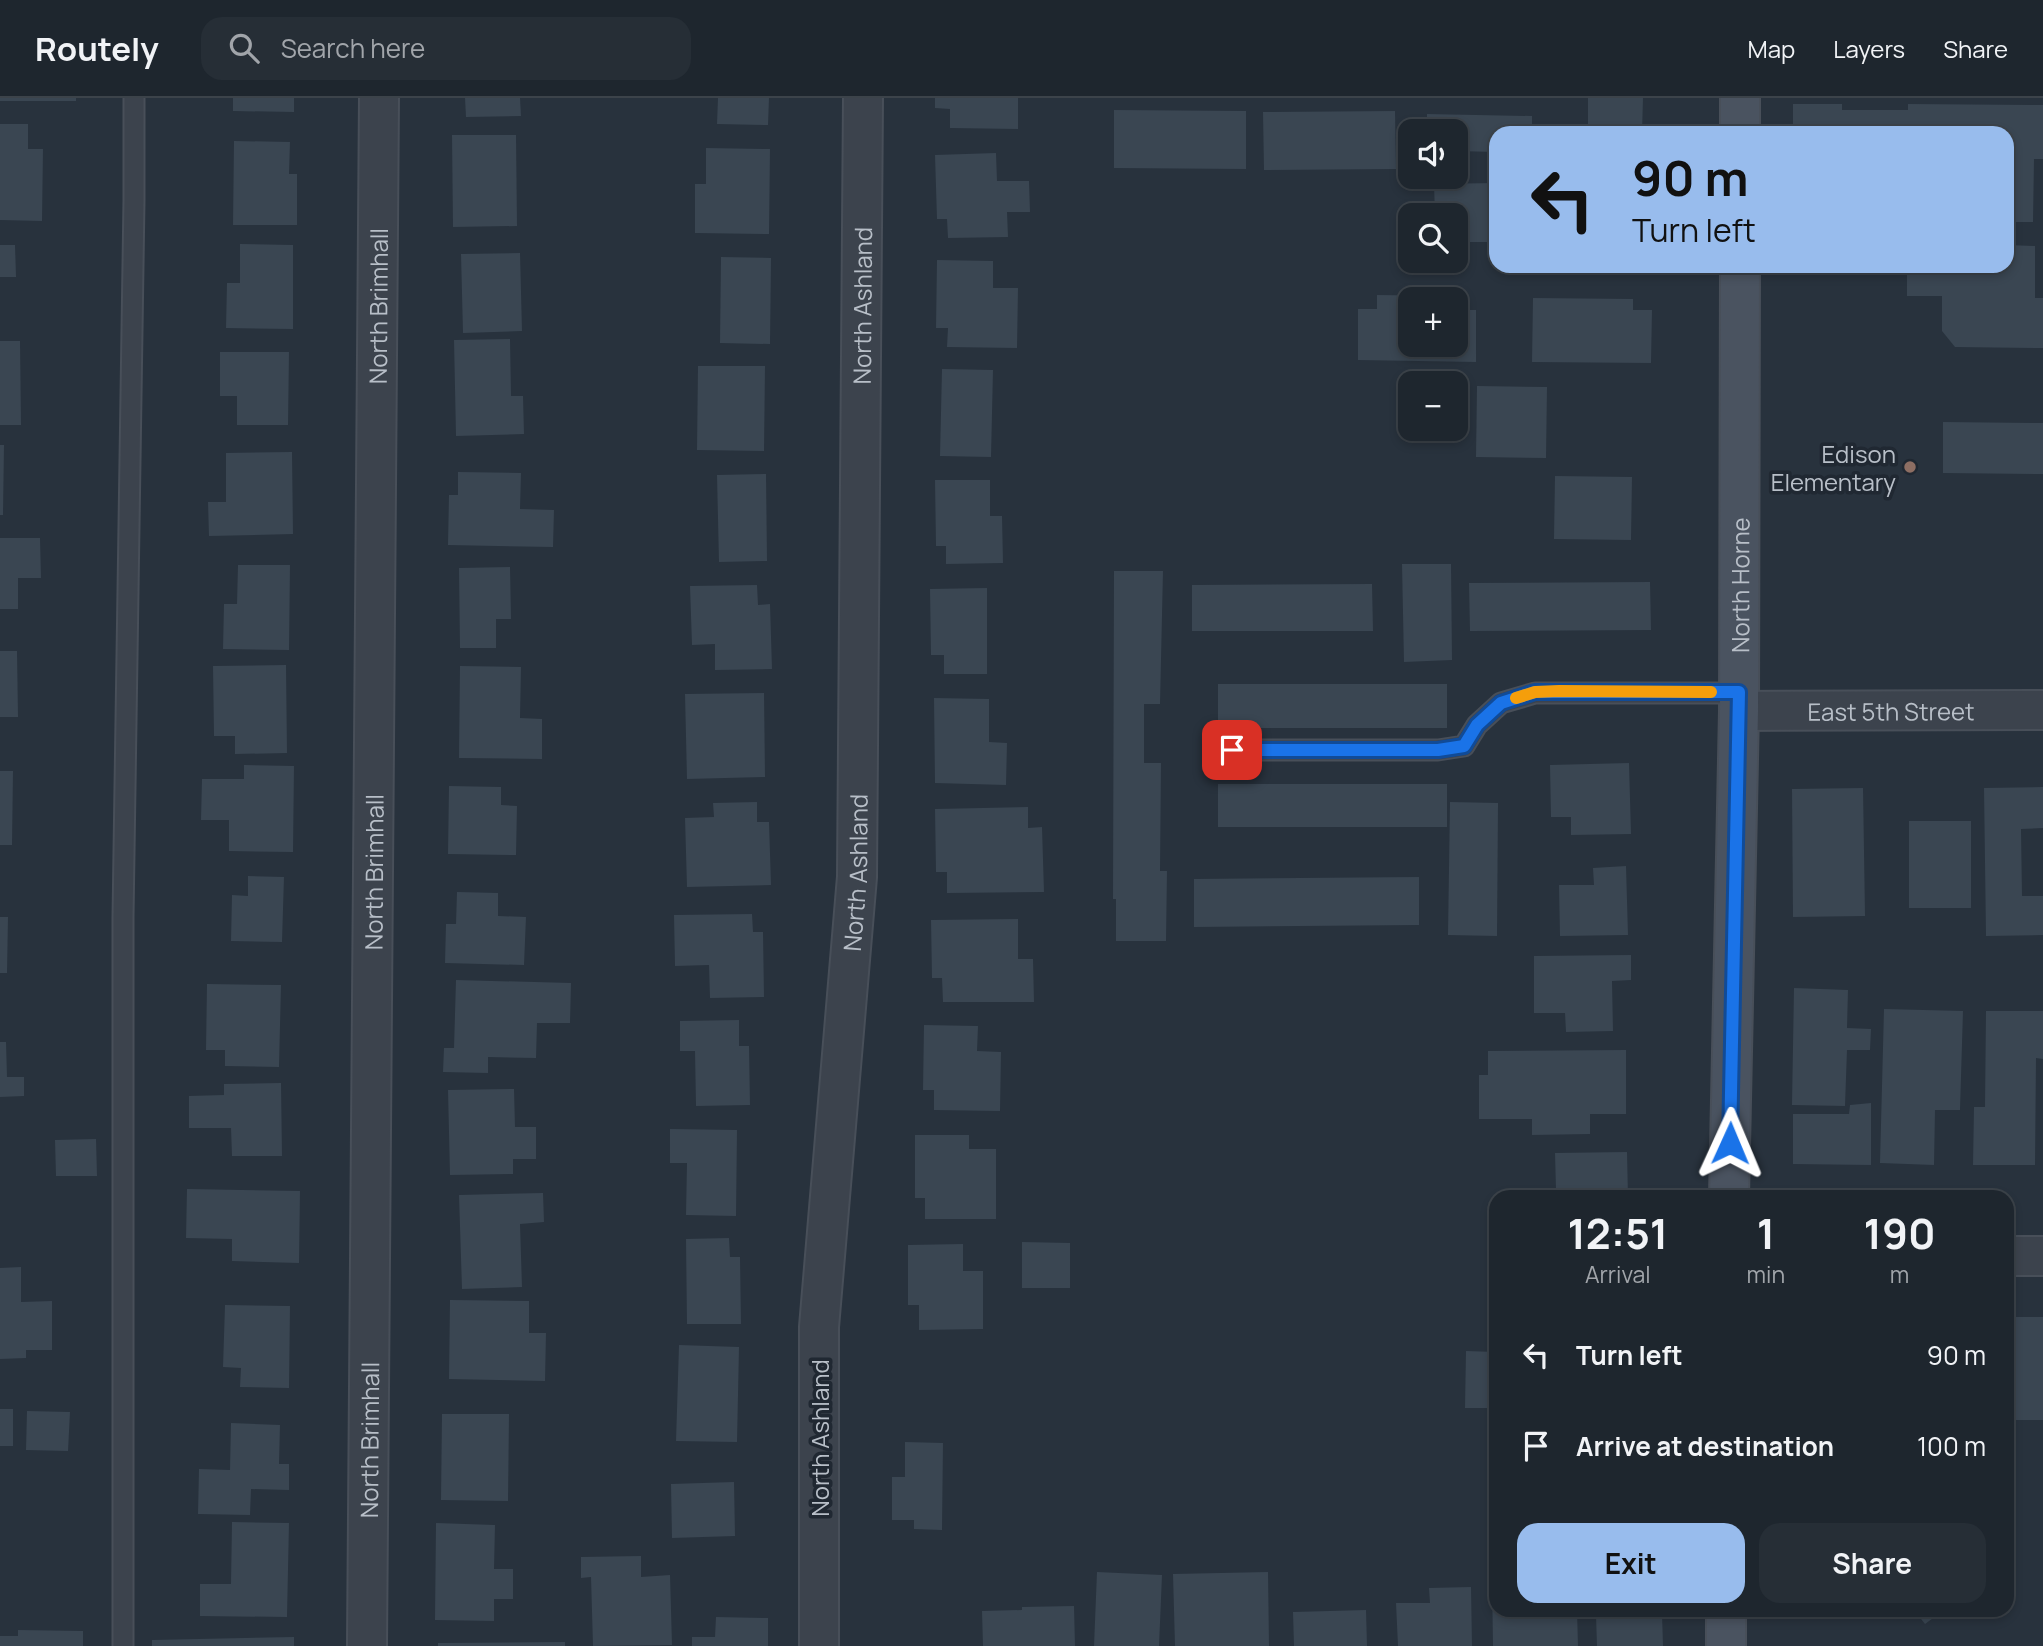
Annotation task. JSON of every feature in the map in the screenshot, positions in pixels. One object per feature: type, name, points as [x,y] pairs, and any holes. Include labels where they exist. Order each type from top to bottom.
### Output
[{"type":"street","name":"North Brimhall","points":[[367,1646],[379,98]]},
{"type":"street","name":"North Ashland","points":[[819,1646],[819,1327],[858,877],[863,98]]},
{"type":"street","points":[[1740,98],[1740,126]]},
{"type":"street","name":"North Horne","points":[[1729,1190],[1739,702],[1740,273]]},
{"type":"street","name":"East 5th Street","points":[[1739,702],[2043,710]]},
{"type":"street","points":[[2014,1256],[2043,1256]]},
{"type":"street","points":[[1726,1617],[1726,1646]]},
{"type":"lane","points":[[123,1646],[123,917],[134,98]]},
{"type":"lane","points":[[1232,750],[1438,750],[1464,746],[1477,725],[1501,703],[1535,692],[1739,702]]},
{"type":"building","points":[[0,98],[76,98],[76,101],[0,101]]},
{"type":"building","points":[[233,98],[294,98],[294,112],[233,111]]},
{"type":"building","points":[[465,98],[520,98],[521,116],[466,117]]},
{"type":"building","points":[[718,98],[769,98],[768,125],[717,124]]},
{"type":"building","points":[[935,98],[1018,98],[1018,129],[950,128],[950,109],[935,108]]},
{"type":"building","points":[[1588,98],[1643,98],[1642,126],[1588,126]]},
{"type":"building","points":[[1793,104],[1842,104],[1842,110],[1908,110],[1908,104],[2043,105],[2043,159],[2034,159],[2033,222],[2014,222],[2014,126],[1793,126]]},
{"type":"building","points":[[1114,110],[1246,111],[1246,169],[1114,168]]},
{"type":"building","points":[[1395,111],[1396,169],[1264,170],[1263,112]]},
{"type":"building","points":[[1427,114],[1532,116],[1532,126],[1489,126],[1489,152],[1468,151],[1468,119],[1427,119]]},
{"type":"building","points":[[0,124],[28,124],[28,149],[43,149],[42,221],[0,220]]},
{"type":"building","points":[[452,135],[516,135],[517,226],[453,227]]},
{"type":"building","points":[[234,141],[290,142],[289,174],[297,174],[297,225],[233,225]]},
{"type":"building","points":[[706,148],[770,149],[769,234],[695,233],[695,184],[706,184]]},
{"type":"building","points":[[996,153],[997,181],[1029,181],[1030,212],[1007,212],[1008,237],[948,238],[947,219],[937,219],[935,155]]},
{"type":"building","points":[[1468,183],[1489,183],[1489,242],[1468,242],[1468,203],[1435,203],[1434,189],[1468,189]]},
{"type":"building","points":[[240,244],[293,245],[293,329],[226,328],[227,283],[240,283]]},
{"type":"building","points":[[0,245],[15,245],[16,277],[0,277]]},
{"type":"building","points":[[2014,245],[2035,246],[2035,298],[2043,298],[2043,348],[1955,347],[1942,331],[1942,296],[1907,296],[1907,273],[2014,273]]},
{"type":"building","points":[[520,253],[522,331],[463,333],[461,254]]},
{"type":"building","points":[[721,257],[771,258],[770,344],[720,343]]},
{"type":"building","points":[[937,260],[993,261],[993,288],[1018,288],[1017,348],[947,347],[948,328],[936,328]]},
{"type":"building","points":[[1377,295],[1398,295],[1398,357],[1468,357],[1468,310],[1476,310],[1476,362],[1358,360],[1358,309],[1377,309]]},
{"type":"building","points":[[1533,298],[1633,299],[1633,310],[1652,310],[1651,363],[1532,362]]},
{"type":"building","points":[[510,339],[511,396],[523,396],[524,434],[456,436],[454,340]]},
{"type":"building","points":[[0,341],[20,341],[21,425],[0,425]]},
{"type":"building","points":[[220,352],[289,352],[288,425],[237,425],[237,396],[220,396]]},
{"type":"building","points":[[698,366],[765,366],[764,451],[697,450]]},
{"type":"building","points":[[942,369],[993,370],[991,457],[940,456]]},
{"type":"building","points":[[1477,386],[1547,387],[1546,458],[1476,457]]},
{"type":"building","points":[[1943,422],[2043,423],[2043,474],[1943,473]]},
{"type":"building","points":[[0,445],[4,445],[3,515],[0,515]]},
{"type":"building","points":[[292,452],[293,534],[209,536],[208,502],[226,502],[226,453]]},
{"type":"building","points":[[458,472],[521,473],[520,509],[554,510],[553,547],[448,545],[449,495],[458,495]]},
{"type":"building","points":[[766,474],[767,561],[719,562],[717,475]]},
{"type":"building","points":[[1555,476],[1632,477],[1631,540],[1554,539]]},
{"type":"building","points":[[935,480],[990,480],[990,516],[1002,516],[1003,563],[946,564],[946,546],[936,546]]},
{"type":"building","points":[[0,538],[40,538],[41,578],[18,578],[18,609],[0,609]]},
{"type":"building","points":[[1402,564],[1451,564],[1452,660],[1404,662]]},
{"type":"building","points":[[238,565],[290,565],[289,650],[223,649],[224,604],[237,604]]},
{"type":"building","points":[[510,567],[511,619],[496,619],[496,648],[460,648],[459,568]]},
{"type":"building","points":[[1114,571],[1163,571],[1160,704],[1144,704],[1144,763],[1161,763],[1160,871],[1167,871],[1166,941],[1116,941],[1116,899],[1113,899]]},
{"type":"building","points":[[1650,582],[1651,630],[1470,631],[1469,583]]},
{"type":"building","points":[[1372,584],[1373,631],[1192,631],[1192,585]]},
{"type":"building","points":[[757,585],[758,605],[770,604],[772,669],[715,670],[715,644],[692,645],[690,586]]},
{"type":"building","points":[[987,588],[987,674],[944,674],[944,655],[931,655],[930,589]]},
{"type":"building","points":[[0,651],[17,651],[18,717],[0,717]]},
{"type":"building","points":[[286,665],[287,753],[235,754],[235,736],[214,736],[213,666]]},
{"type":"building","points":[[460,666],[521,667],[520,718],[542,719],[542,759],[459,758]]},
{"type":"building","points":[[1218,684],[1447,684],[1447,728],[1218,728]]},
{"type":"building","points":[[764,693],[765,777],[687,779],[685,694]]},
{"type":"building","points":[[934,698],[989,699],[989,742],[1007,743],[1006,785],[935,783]]},
{"type":"building","points":[[1629,763],[1631,834],[1571,835],[1571,817],[1551,817],[1550,765]]},
{"type":"building","points":[[244,765],[294,766],[293,852],[229,851],[229,820],[201,820],[202,779],[244,779]]},
{"type":"building","points":[[0,771],[13,771],[12,845],[0,845]]},
{"type":"building","points":[[1218,784],[1447,784],[1447,827],[1218,827]]},
{"type":"building","points":[[449,786],[501,787],[501,805],[517,806],[516,855],[448,854]]},
{"type":"building","points":[[2043,787],[2043,828],[2021,829],[2022,896],[2043,896],[2043,935],[1986,936],[1984,788]]},
{"type":"building","points":[[1863,788],[1865,916],[1793,917],[1792,789]]},
{"type":"building","points":[[757,802],[757,822],[769,822],[771,885],[687,887],[685,818],[714,817],[713,803]]},
{"type":"building","points":[[1450,802],[1498,803],[1497,936],[1448,935]]},
{"type":"building","points":[[1028,807],[1028,828],[1042,827],[1044,892],[947,893],[947,872],[936,872],[935,809]]},
{"type":"building","points":[[1909,821],[1971,821],[1971,908],[1909,908]]},
{"type":"building","points":[[1626,866],[1628,935],[1560,936],[1559,885],[1594,885],[1593,868]]},
{"type":"building","points":[[248,876],[284,877],[282,942],[231,941],[232,895],[248,896]]},
{"type":"building","points":[[1419,877],[1419,925],[1194,927],[1194,879]]},
{"type":"building","points":[[457,892],[498,893],[498,916],[526,917],[524,965],[445,963],[446,924],[456,924]]},
{"type":"building","points":[[752,914],[753,932],[763,932],[764,997],[710,998],[709,965],[675,966],[674,915]]},
{"type":"building","points":[[0,917],[8,917],[7,973],[0,973]]},
{"type":"building","points":[[1018,919],[1018,959],[1033,959],[1034,1002],[943,1002],[942,978],[932,978],[931,920]]},
{"type":"building","points":[[1631,955],[1631,980],[1612,981],[1613,1031],[1566,1032],[1565,1013],[1534,1013],[1534,956]]},
{"type":"building","points":[[456,980],[571,983],[570,1023],[537,1023],[536,1058],[488,1057],[488,1073],[443,1072],[444,1048],[454,1048]]},
{"type":"building","points":[[207,984],[281,985],[279,1067],[225,1066],[225,1050],[206,1050]]},
{"type":"building","points":[[1794,988],[1848,990],[1847,1028],[1871,1029],[1870,1050],[1847,1050],[1845,1106],[1792,1105]]},
{"type":"building","points":[[1884,1009],[1963,1011],[1960,1110],[1935,1110],[1934,1165],[1880,1163]]},
{"type":"building","points":[[1986,1011],[2043,1011],[2043,1059],[2036,1058],[2035,1165],[1973,1165],[1974,1107],[1985,1107]]},
{"type":"building","points":[[739,1020],[739,1046],[749,1046],[750,1105],[696,1106],[695,1051],[680,1051],[680,1021]]},
{"type":"building","points":[[924,1025],[978,1026],[977,1051],[1001,1052],[1000,1111],[934,1110],[934,1090],[923,1090]]},
{"type":"building","points":[[0,1042],[6,1042],[7,1077],[24,1077],[24,1096],[0,1097]]},
{"type":"building","points":[[1626,1050],[1626,1114],[1590,1114],[1590,1134],[1532,1135],[1532,1119],[1479,1119],[1479,1075],[1488,1075],[1488,1051]]},
{"type":"building","points":[[281,1083],[282,1156],[232,1156],[231,1128],[189,1128],[189,1096],[224,1095],[224,1084]]},
{"type":"building","points":[[514,1089],[515,1127],[536,1127],[536,1159],[513,1159],[513,1174],[450,1175],[448,1090]]},
{"type":"building","points":[[1871,1103],[1871,1165],[1793,1164],[1793,1114],[1849,1114],[1850,1105]]},
{"type":"building","points":[[670,1129],[737,1130],[736,1216],[686,1215],[687,1163],[670,1163]]},
{"type":"building","points":[[915,1135],[969,1135],[969,1149],[996,1149],[996,1219],[925,1219],[925,1198],[915,1198]]},
{"type":"building","points":[[96,1139],[97,1176],[56,1176],[55,1140]]},
{"type":"building","points":[[1627,1152],[1628,1190],[1556,1190],[1555,1153]]},
{"type":"building","points":[[187,1189],[300,1191],[299,1263],[232,1261],[232,1239],[186,1238]]},
{"type":"building","points":[[543,1193],[544,1222],[520,1224],[522,1287],[462,1289],[459,1195]]},
{"type":"building","points":[[729,1238],[730,1257],[740,1257],[741,1324],[687,1324],[686,1239]]},
{"type":"building","points":[[1022,1242],[1070,1243],[1070,1288],[1022,1288]]},
{"type":"building","points":[[963,1244],[963,1271],[983,1271],[983,1329],[919,1330],[919,1305],[908,1305],[908,1245]]},
{"type":"building","points":[[21,1267],[21,1302],[52,1301],[52,1350],[26,1350],[26,1358],[0,1359],[0,1268]]},
{"type":"building","points":[[450,1300],[529,1301],[529,1333],[546,1333],[545,1381],[449,1379]]},
{"type":"building","points":[[225,1305],[290,1306],[289,1388],[240,1387],[241,1368],[223,1367]]},
{"type":"building","points":[[2014,1317],[2043,1317],[2043,1420],[2014,1420]]},
{"type":"building","points":[[679,1345],[739,1347],[737,1442],[676,1441]]},
{"type":"building","points":[[1466,1351],[1489,1352],[1489,1408],[1465,1408]]},
{"type":"building","points":[[0,1409],[13,1409],[13,1446],[0,1446]]},
{"type":"building","points":[[27,1411],[70,1412],[68,1451],[26,1450]]},
{"type":"building","points":[[442,1414],[509,1414],[508,1501],[441,1500]]},
{"type":"building","points":[[231,1423],[280,1425],[279,1464],[289,1464],[289,1490],[251,1489],[250,1515],[198,1514],[199,1469],[230,1470]]},
{"type":"building","points":[[905,1442],[943,1443],[942,1530],[914,1529],[914,1520],[892,1520],[892,1477],[905,1477]]},
{"type":"building","points":[[734,1482],[735,1536],[672,1538],[671,1484]]},
{"type":"building","points":[[232,1522],[289,1523],[287,1617],[200,1616],[200,1584],[231,1584]]},
{"type":"building","points":[[436,1523],[495,1525],[494,1569],[513,1569],[513,1599],[494,1599],[494,1621],[435,1620]]},
{"type":"building","points":[[641,1556],[641,1577],[670,1575],[672,1645],[593,1646],[591,1577],[581,1578],[581,1557]]},
{"type":"building","points":[[1097,1572],[1162,1575],[1159,1646],[1094,1646]]},
{"type":"building","points":[[1268,1572],[1269,1646],[1175,1646],[1173,1574]]},
{"type":"building","points":[[1471,1587],[1472,1646],[1398,1646],[1396,1603],[1430,1603],[1429,1588]]},
{"type":"building","points":[[1074,1606],[1075,1646],[983,1646],[982,1611]]},
{"type":"building","points":[[1366,1610],[1367,1646],[1294,1646],[1293,1612]]},
{"type":"building","points":[[716,1617],[768,1618],[768,1646],[692,1646],[692,1637],[715,1637]]},
{"type":"building","points":[[1493,1617],[1577,1617],[1578,1646],[1493,1646]]},
{"type":"building","points":[[1596,1617],[1662,1617],[1663,1646],[1597,1646]]},
{"type":"building","points":[[1920,1617],[1934,1617],[1925,1624]]},
{"type":"building","points":[[18,1630],[83,1631],[83,1646],[0,1646],[0,1636],[18,1636]]},
{"type":"building","points":[[294,1637],[294,1646],[152,1646],[152,1640]]},
{"type":"building","points":[[565,1642],[565,1646],[438,1646],[438,1643]]},
{"type":"slow traffic","points":[[1516,698],[1535,692],[1559,691],[1711,692]]},
{"type":"place","name":"Edison Elementary","points":[[1910,467]]},
{"type":"route","points":[[1232,750],[1438,750],[1464,746],[1477,725],[1501,703],[1535,692],[1739,692],[1730,1143]]}]
